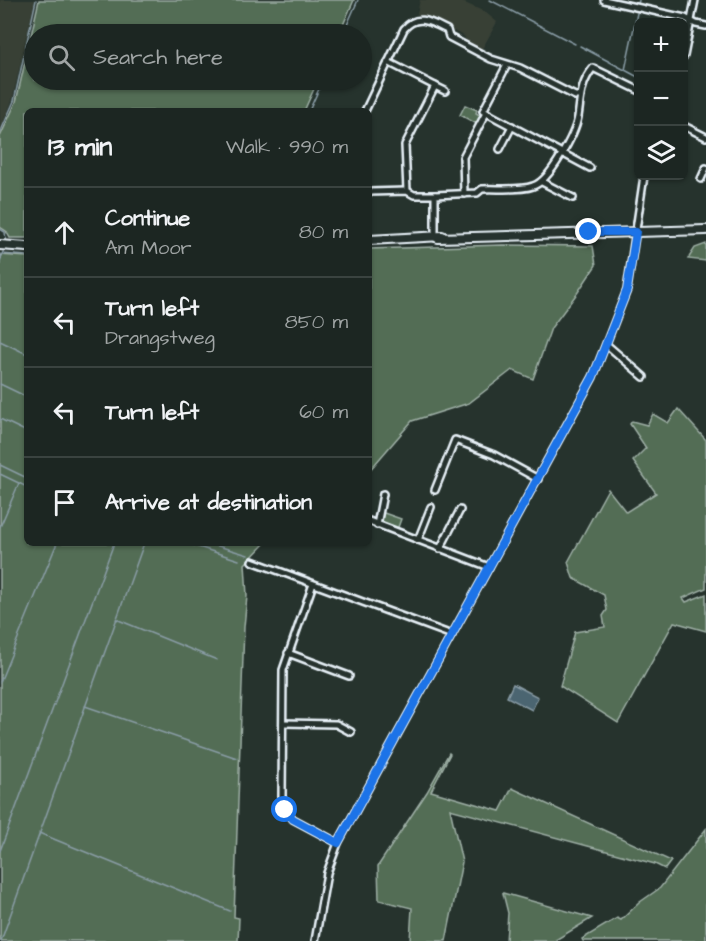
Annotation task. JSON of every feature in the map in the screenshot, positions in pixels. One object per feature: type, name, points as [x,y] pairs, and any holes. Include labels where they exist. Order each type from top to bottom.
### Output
[{"type":"street","points":[[604,0],[706,26]]},
{"type":"street","points":[[688,36],[695,0]]},
{"type":"street","points":[[366,108],[404,29],[419,19],[447,30],[449,37],[490,59],[520,68],[579,96]]},
{"type":"street","points":[[388,62],[445,91]]},
{"type":"street","points":[[507,65],[483,111],[590,168]]},
{"type":"street","points":[[372,192],[407,190],[414,195],[435,195],[477,193],[482,189],[532,187],[542,182],[573,132],[578,117],[579,96],[593,68],[634,88]]},
{"type":"street","points":[[407,190],[405,145],[435,86]]},
{"type":"street","points":[[464,194],[463,157],[486,113]]},
{"type":"street","points":[[500,149],[512,126]]},
{"type":"street","points":[[688,128],[706,137]]},
{"type":"street","points":[[700,179],[706,168]]},
{"type":"street","points":[[315,941],[327,873],[338,843],[538,479],[593,377],[607,345],[627,290],[643,180]]},
{"type":"street","points":[[542,182],[573,198]]},
{"type":"street","points":[[435,195],[436,238]]},
{"type":"street","points":[[372,240],[706,230]]},
{"type":"street","points":[[0,245],[24,247]]},
{"type":"street","points":[[607,345],[644,377]]},
{"type":"street","points":[[435,490],[455,440],[494,455],[538,479]]},
{"type":"street","points":[[377,525],[383,494]]},
{"type":"street","points":[[418,540],[430,507]]},
{"type":"street","points":[[440,549],[460,510]]},
{"type":"street","points":[[372,522],[489,567]]},
{"type":"street","points":[[252,561],[452,635]]},
{"type":"street","points":[[313,584],[282,670],[283,806],[293,819],[338,843]]},
{"type":"street","points":[[288,653],[348,676]]},
{"type":"street","points":[[283,723],[336,724],[351,732]]},
{"type":"shaded area","points":[[0,0],[35,0],[30,24],[24,24],[24,48],[12,101],[0,131]]},
{"type":"shaded area","points":[[420,0],[458,0],[485,12],[497,22],[482,49],[467,42],[464,36],[417,14]]},
{"type":"green space","points":[[39,0],[354,0],[343,24],[34,24]]},
{"type":"green space","points":[[24,67],[24,90],[313,90],[305,108],[24,108],[24,238],[10,238],[0,227],[0,137],[16,102]]},
{"type":"green space","points":[[465,105],[477,110],[476,113],[481,116],[477,124],[460,115]]},
{"type":"green space","points":[[706,244],[706,261],[688,259],[695,248]]},
{"type":"green space","points":[[503,245],[593,246],[596,265],[551,328],[533,379],[512,370],[469,403],[412,421],[372,468],[372,249]]},
{"type":"green space","points":[[0,255],[24,257],[24,546],[262,546],[245,564],[247,596],[234,917],[239,918],[238,941],[0,941]]},
{"type":"green space","points":[[678,409],[706,440],[706,588],[683,598],[686,602],[706,594],[706,631],[674,622],[618,723],[560,686],[575,632],[605,627],[603,616],[607,610],[604,595],[573,578],[568,562],[608,489],[626,512],[656,493],[633,461],[646,448],[630,424],[632,421],[647,425],[653,414],[668,423]]},
{"type":"green space","points":[[381,512],[401,519],[397,530],[380,521]]},
{"type":"green space","points":[[449,753],[431,791],[500,811],[512,788],[671,861],[665,869],[655,864],[450,809],[462,862],[446,941],[410,941],[412,908],[379,900],[378,866],[427,792]]},
{"type":"green space","points":[[706,829],[706,941],[583,941],[582,939],[617,918],[621,920],[640,902],[660,888]]},
{"type":"green space","points":[[503,893],[592,918],[554,941],[506,941],[508,913]]},
{"type":"water","points":[[513,684],[538,697],[532,710],[507,697]]},
{"type":"waterway","points":[[31,24],[36,0]]},
{"type":"waterway","points":[[347,24],[358,0]]},
{"type":"waterway","points":[[490,0],[575,44]]},
{"type":"waterway","points":[[638,4],[639,0]]},
{"type":"waterway","points":[[625,70],[637,13]]},
{"type":"waterway","points":[[580,46],[634,75]]},
{"type":"waterway","points":[[0,133],[14,101],[24,55]]},
{"type":"waterway","points":[[310,108],[318,90]]},
{"type":"waterway","points":[[0,229],[5,232],[6,240]]},
{"type":"waterway","points":[[0,263],[3,252]]},
{"type":"waterway","points":[[2,254],[24,256]]},
{"type":"waterway","points":[[0,341],[24,353]]},
{"type":"waterway","points":[[0,384],[24,396]]},
{"type":"waterway","points":[[0,419],[24,431]]},
{"type":"waterway","points":[[0,465],[24,477]]},
{"type":"waterway","points":[[0,474],[24,486]]},
{"type":"waterway","points":[[0,527],[19,483]]},
{"type":"waterway","points":[[0,682],[56,546]]},
{"type":"waterway","points":[[0,851],[113,546]]},
{"type":"waterway","points":[[1,941],[143,546]]},
{"type":"waterway","points":[[195,546],[239,560]]},
{"type":"waterway","points":[[218,546],[248,555]]},
{"type":"waterway","points":[[116,619],[217,660]]},
{"type":"waterway","points":[[85,706],[237,758]]},
{"type":"waterway","points":[[39,833],[230,911]]},
{"type":"route","points":[[285,810],[293,819],[338,843],[593,377],[627,290],[636,232],[589,232]]}]
